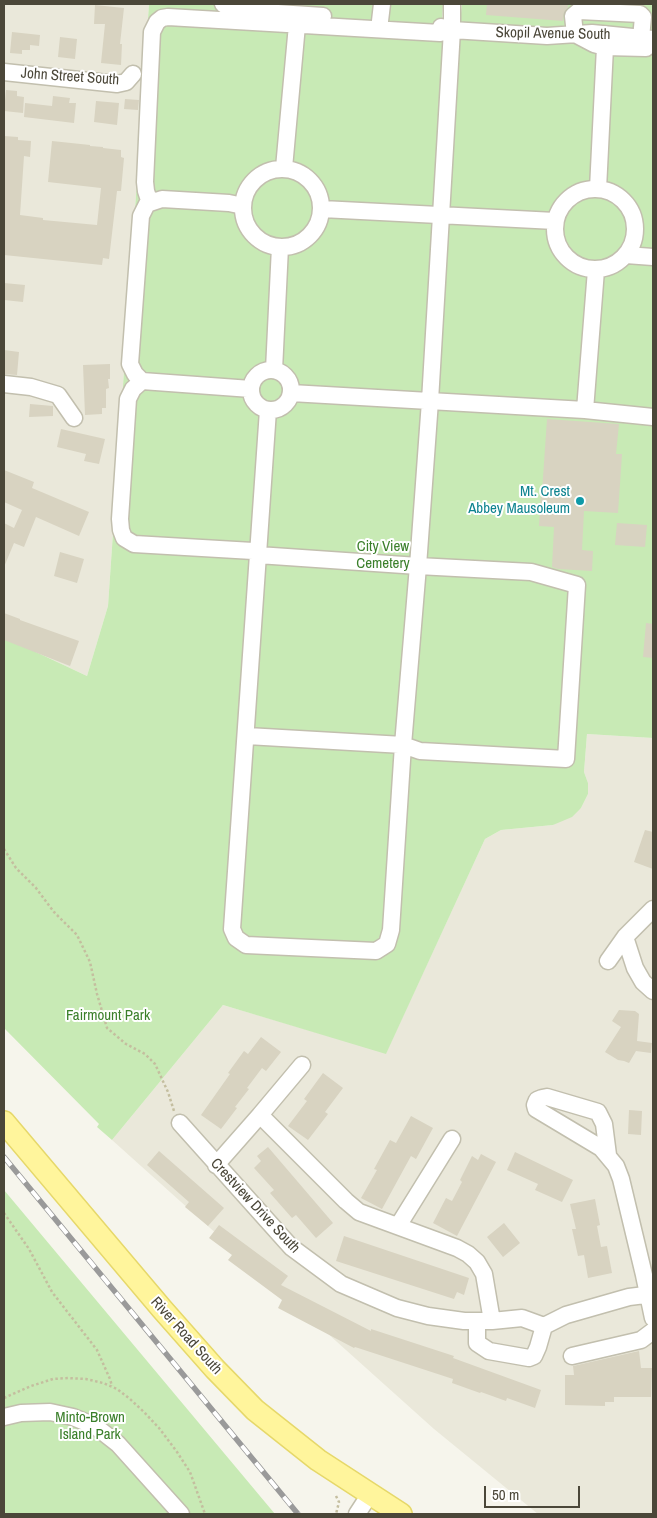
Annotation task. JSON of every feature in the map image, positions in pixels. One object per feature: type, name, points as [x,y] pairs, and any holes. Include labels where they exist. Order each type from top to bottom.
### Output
[{"type":"main road","name":"River Road South","points":[[4,1122],[162,1309],[248,1404],[318,1460],[401,1514]]},
{"type":"street","points":[[223,4],[232,10],[437,26],[452,30]]},
{"type":"street","points":[[380,21],[382,4]]},
{"type":"street","points":[[268,410],[247,736],[232,929],[236,938],[246,944],[376,951],[387,944],[391,930],[403,745],[430,402],[452,4]]},
{"type":"street","points":[[579,11],[634,13],[643,17],[649,42],[605,47],[594,44],[575,34],[573,16],[579,11]]},
{"type":"street","points":[[284,168],[298,14]]},
{"type":"street","points":[[153,201],[148,197],[145,182],[152,32],[156,22],[162,18],[298,14],[440,33],[452,30]]},
{"type":"street","name":"Skopil Avenue South","points":[[452,30],[547,36],[592,33],[649,42]]},
{"type":"street","points":[[598,189],[605,47]]},
{"type":"street","name":"John Street South","points":[[4,72],[117,84],[126,82],[133,74]]},
{"type":"street","points":[[284,168],[296,170],[307,177],[315,186],[320,197],[322,209],[319,222],[304,241],[293,246],[280,247],[268,245],[249,230],[242,206],[245,194],[251,183],[260,174],[272,169],[284,168]]},
{"type":"street","points":[[586,189],[598,189],[610,192],[621,198],[629,208],[634,220],[635,232],[632,244],[626,255],[618,263],[596,270],[584,268],[564,256],[557,245],[554,233],[555,221],[559,210],[575,194],[586,189]]},
{"type":"street","points":[[242,206],[229,203],[162,199],[148,204],[141,216],[130,364],[135,374],[142,381],[251,389]]},
{"type":"street","points":[[322,209],[555,221]]},
{"type":"street","points":[[274,370],[280,247]]},
{"type":"street","points":[[626,255],[653,257]]},
{"type":"street","points":[[584,410],[596,270]]},
{"type":"street","points":[[274,370],[285,375],[291,386],[291,393],[289,399],[280,408],[268,410],[261,408],[256,403],[252,397],[251,389],[255,377],[260,372],[274,370]]},
{"type":"street","points":[[142,381],[133,389],[128,399],[120,519],[124,538],[134,544],[253,551],[258,555],[531,572],[577,585],[566,759],[420,751],[403,745],[247,736]]},
{"type":"street","points":[[4,384],[31,387],[58,396],[74,418]]},
{"type":"street","points":[[291,393],[584,410],[653,417]]},
{"type":"street","points":[[608,961],[625,937],[653,909]]},
{"type":"street","points":[[625,937],[635,968],[643,982],[653,991]]},
{"type":"street","points":[[216,1165],[302,1065]]},
{"type":"street","points":[[260,1114],[358,1212],[457,1248],[468,1254],[476,1262],[484,1274],[484,1321],[477,1342],[489,1351],[529,1358],[534,1356],[544,1326],[566,1315],[629,1297],[651,1295]]},
{"type":"street","name":"Crestview Drive South","points":[[180,1123],[291,1247],[341,1284],[371,1298],[428,1316],[464,1321],[522,1318],[544,1326]]},
{"type":"street","points":[[398,1226],[452,1139]]},
{"type":"street","points":[[608,1155],[616,1166],[621,1179],[651,1295],[653,1318]]},
{"type":"street","points":[[572,1356],[641,1340],[653,1331]]},
{"type":"street","points":[[4,1417],[21,1413],[50,1412],[94,1426],[118,1444],[181,1514]]},
{"type":"street","points":[[357,1514],[370,1494]]},
{"type":"path","points":[[4,849],[16,868],[36,888],[54,912],[77,935],[90,962],[107,1028],[126,1044],[145,1054],[155,1064],[180,1123]]},
{"type":"path","points":[[4,1213],[28,1249],[52,1292],[97,1350],[112,1386]]},
{"type":"path","points":[[4,1398],[31,1386],[68,1378],[86,1379],[112,1386],[123,1393],[144,1412],[177,1452],[192,1476],[205,1514]]},
{"type":"path","points":[[336,1496],[339,1502],[336,1514]]},
{"type":"shaded area","points":[[4,4],[149,4],[108,606],[87,676],[4,637]]},
{"type":"shaded area","points":[[587,734],[653,738],[653,1514],[538,1514],[434,1429],[112,1140],[223,1005],[386,1053],[485,839],[501,830],[553,825],[581,808],[588,794],[588,783],[584,772]]},
{"type":"green space","name":"City View Cemetery","points":[[149,4],[443,4],[442,20],[460,22],[462,4],[653,4],[653,738],[587,734],[584,772],[588,783],[588,794],[581,808],[572,817],[553,825],[501,830],[485,839],[386,1054],[223,1005],[112,1140],[97,1127],[99,1124],[4,1028],[4,637],[87,676],[108,606]]},
{"type":"green space","name":"Minto-Brown Island Park","points":[[4,1190],[275,1514],[4,1514]]},
{"type":"building","points":[[487,4],[568,4],[568,7],[564,13],[563,21],[486,15]]},
{"type":"building","points":[[95,5],[124,8],[120,44],[122,44],[121,65],[101,63],[105,24],[94,24]]},
{"type":"building","points":[[12,32],[40,35],[39,46],[30,45],[30,50],[22,50],[22,54],[10,53]]},
{"type":"building","points":[[60,37],[77,39],[75,59],[58,57]]},
{"type":"building","points":[[6,90],[17,91],[17,96],[24,97],[23,113],[4,111]]},
{"type":"building","points":[[53,96],[70,98],[69,103],[76,103],[74,123],[24,117],[25,103],[52,106]]},
{"type":"building","points":[[125,99],[139,100],[138,110],[124,109]]},
{"type":"building","points":[[96,101],[119,103],[117,125],[94,122]]},
{"type":"building","points":[[4,136],[18,137],[18,140],[31,141],[30,157],[24,156],[20,215],[43,218],[43,220],[97,225],[101,188],[48,182],[52,141],[121,150],[121,157],[124,158],[121,191],[117,191],[109,259],[103,258],[102,265],[4,255]]},
{"type":"building","points":[[4,283],[25,285],[23,302],[4,300]]},
{"type":"building","points":[[4,350],[19,352],[17,375],[4,374]]},
{"type":"building","points":[[110,364],[109,388],[106,389],[106,408],[102,408],[102,414],[85,415],[83,365]]},
{"type":"building","points":[[30,404],[53,406],[53,416],[29,417]]},
{"type":"building","name":"Mt. Crest Abbey Mausoleum","points":[[547,419],[619,424],[616,454],[622,454],[618,513],[584,511],[582,550],[593,551],[592,571],[552,567],[554,527],[539,526]]},
{"type":"building","points":[[61,429],[105,439],[99,464],[84,461],[86,454],[57,447]]},
{"type":"building","points":[[4,470],[34,482],[32,488],[89,512],[79,536],[36,517],[24,547],[14,543],[4,567],[4,523],[14,528],[22,510],[4,502]]},
{"type":"building","points":[[617,523],[647,525],[645,547],[615,545]]},
{"type":"building","points":[[60,552],[84,559],[77,583],[54,576]]},
{"type":"building","points":[[4,613],[79,641],[70,666],[4,640]]},
{"type":"building","points":[[646,623],[653,624],[653,658],[643,657]]},
{"type":"building","points":[[645,830],[653,832],[653,869],[634,862]]},
{"type":"building","points":[[619,1010],[635,1011],[639,1014],[637,1041],[652,1043],[651,1053],[636,1051],[629,1063],[618,1060],[605,1052],[621,1027],[612,1021]]},
{"type":"building","points":[[261,1037],[281,1052],[266,1071],[262,1068],[235,1107],[237,1108],[221,1129],[201,1115],[244,1051],[248,1054]]},
{"type":"building","points":[[323,1073],[343,1088],[325,1112],[328,1114],[308,1140],[288,1126],[307,1101],[304,1099]]},
{"type":"building","points":[[629,1110],[642,1111],[641,1135],[628,1134]]},
{"type":"building","points":[[411,1116],[433,1128],[416,1159],[411,1156],[382,1209],[361,1198],[377,1170],[374,1169],[390,1140],[396,1143]]},
{"type":"building","points":[[268,1147],[333,1223],[316,1238],[296,1215],[292,1218],[270,1193],[274,1190],[254,1168],[261,1161],[257,1156]]},
{"type":"building","points":[[159,1151],[224,1208],[208,1226],[185,1207],[189,1202],[147,1165]]},
{"type":"building","points":[[515,1152],[573,1180],[562,1202],[535,1190],[538,1184],[507,1170]]},
{"type":"building","points":[[481,1154],[496,1162],[457,1236],[433,1223],[446,1198],[452,1201],[472,1156],[478,1160]]},
{"type":"building","points":[[595,1199],[600,1225],[597,1226],[601,1247],[607,1246],[612,1273],[588,1278],[584,1255],[578,1256],[572,1229],[576,1229],[570,1204]]},
{"type":"building","points":[[504,1223],[520,1243],[503,1257],[487,1237]]},
{"type":"building","points":[[219,1225],[288,1276],[281,1285],[371,1331],[371,1329],[454,1356],[453,1358],[541,1390],[535,1408],[507,1398],[506,1401],[480,1393],[452,1383],[453,1379],[354,1348],[278,1308],[282,1300],[228,1260],[232,1255],[209,1238]]},
{"type":"building","points":[[344,1236],[469,1278],[464,1295],[457,1292],[454,1299],[336,1261]]},
{"type":"building","points":[[639,1351],[641,1368],[652,1368],[651,1397],[614,1397],[614,1402],[605,1402],[605,1406],[565,1405],[565,1375],[574,1375],[573,1366]]},
{"type":"railway","points":[[4,1157],[298,1514]]},
{"type":"place","name":"Mt. Crest Abbey Mausoleum","points":[[580,501]]},
{"type":"park label","name":"Fairmount Park","points":[[108,1016]]}]
